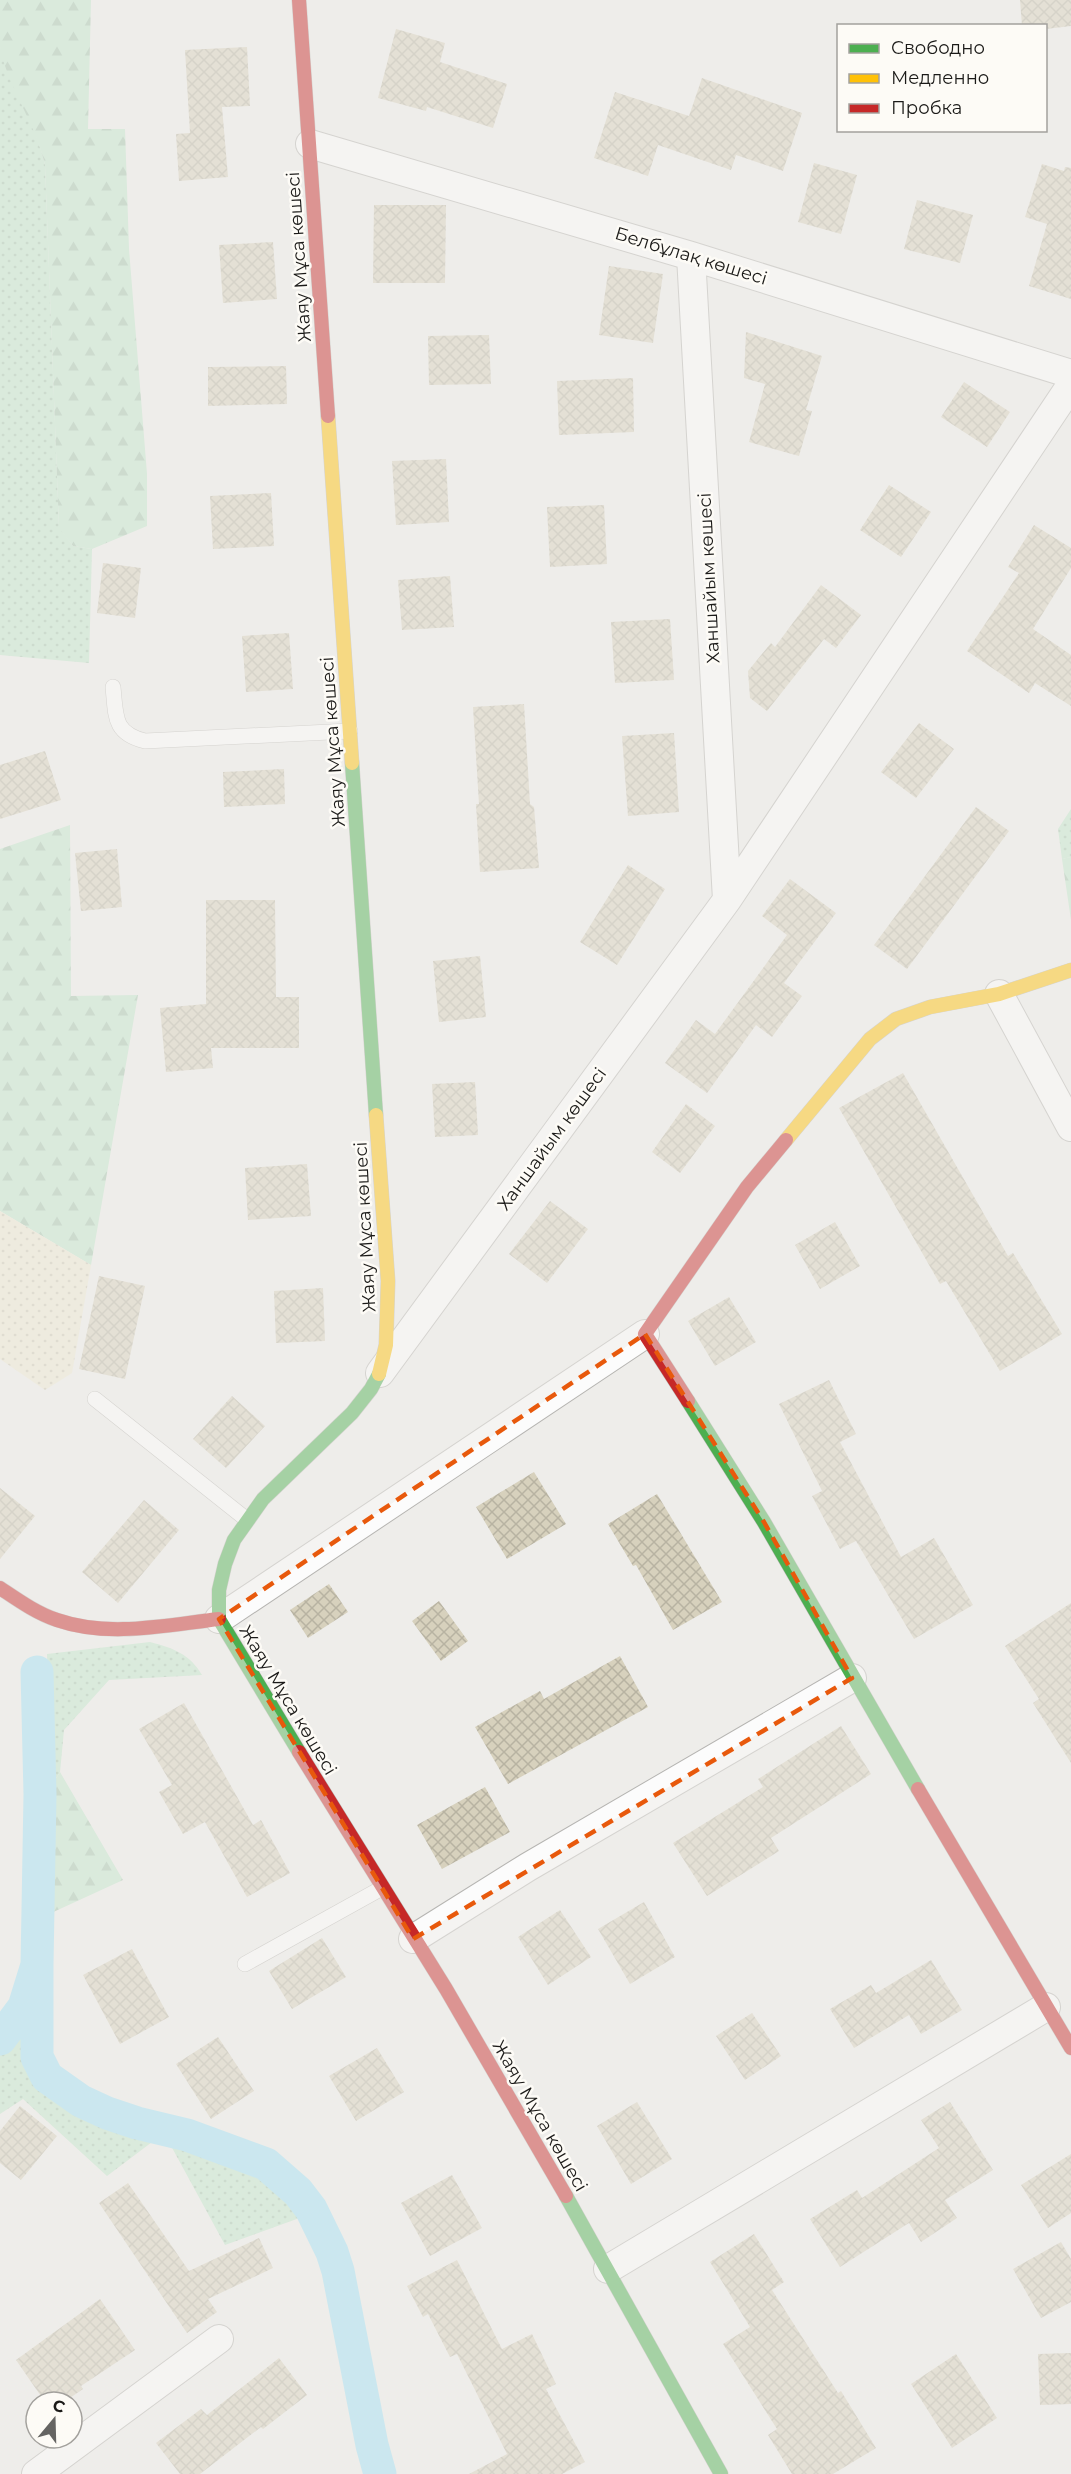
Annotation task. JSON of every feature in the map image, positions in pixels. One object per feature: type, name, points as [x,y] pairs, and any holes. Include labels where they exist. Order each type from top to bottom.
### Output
[{"type":"street","name":"Жаяу Мұса көшесі","points":[[299,0],[388,1281],[386,1338],[377,1377],[352,1414],[272,1488],[246,1520],[233,1542],[220,1576],[219,1619],[446,1989],[608,2269],[721,2474]]},
{"type":"street","name":"Белбұлақ көшесі","points":[[310,144],[691,256],[1071,374]]},
{"type":"street","name":"Ханшайым көшесі","points":[[691,256],[727,900]]},
{"type":"street","name":"Ханшайым көшесі","points":[[377,1377],[727,900],[1071,385]]},
{"type":"street","points":[[0,1588],[31,1608],[60,1621],[95,1628],[127,1629],[219,1619],[645,1334],[747,1187],[870,1039],[896,1019],[922,1010],[999,994],[1071,970]]},
{"type":"street","points":[[999,994],[1071,1127]]},
{"type":"street","points":[[645,1334],[764,1522],[852,1678],[1071,2048]]},
{"type":"street","points":[[413,1938],[528,1867],[852,1678]]},
{"type":"street","points":[[608,2269],[1046,2007]]},
{"type":"street","points":[[36,2474],[219,2339]]},
{"type":"lane","points":[[113,687],[118,724],[124,733],[146,741],[350,731]]},
{"type":"lane","points":[[95,1399],[246,1520]]},
{"type":"lane","points":[[245,1964],[382,1888]]},
{"type":"highlighted area","points":[[645,1334],[764,1522],[852,1678],[413,1939],[219,1619]]},
{"type":"green space","points":[[0,0],[91,0],[88,129],[125,129],[129,249],[147,474],[147,526],[92,549],[73,546],[59,528],[45,165],[35,135],[9,76],[0,47]]},
{"type":"green space","points":[[0,46],[10,76],[36,134],[45,165],[59,527],[73,546],[92,549],[89,663],[0,655]]},
{"type":"green space","points":[[1071,809],[1071,857],[1062,859],[1058,829]]},
{"type":"green space","points":[[70,825],[71,996],[138,995],[91,1265],[0,1211],[0,849]]},
{"type":"green space","points":[[1071,857],[1071,920],[1062,859]]},
{"type":"green space","points":[[150,1642],[180,1653],[192,1662],[202,1675],[109,1680],[64,1730],[60,1772],[50,1788],[47,1654]]},
{"type":"green space","points":[[60,1772],[123,1880],[49,1914],[50,1788]]},
{"type":"green space","points":[[29,2028],[27,2047],[31,2066],[43,2082],[59,2095],[101,2115],[163,2133],[107,2176],[23,2099],[0,2114],[0,2049],[7,2041]]},
{"type":"green space","points":[[164,2134],[217,2150],[257,2169],[280,2186],[305,2216],[225,2245]]},
{"type":"sand","points":[[0,1211],[91,1265],[72,1373],[45,1390],[0,1359]]},
{"type":"building","points":[[1020,0],[1071,0],[1071,26],[1047,29],[1047,24],[1022,24]]},
{"type":"building","points":[[396,29],[445,43],[440,62],[507,84],[493,128],[427,107],[426,111],[378,98]]},
{"type":"building","points":[[247,47],[250,106],[222,107],[228,177],[179,181],[176,134],[190,133],[185,50]]},
{"type":"building","points":[[702,78],[802,113],[783,171],[736,155],[731,170],[658,145],[648,176],[594,158],[615,92],[689,116]]},
{"type":"building","points":[[814,163],[857,175],[841,234],[798,222]]},
{"type":"building","points":[[1042,164],[1064,171],[1065,167],[1071,168],[1071,299],[1029,286],[1047,224],[1025,217]]},
{"type":"building","points":[[917,200],[973,215],[960,263],[904,249]]},
{"type":"building","points":[[374,205],[446,205],[445,283],[373,283]]},
{"type":"building","points":[[273,242],[277,299],[223,303],[219,245]]},
{"type":"building","points":[[609,266],[663,274],[653,343],[599,335]]},
{"type":"building","points":[[746,332],[822,356],[806,410],[812,411],[799,456],[749,442],[765,384],[744,378]]},
{"type":"building","points":[[489,335],[491,384],[429,385],[428,336]]},
{"type":"building","points":[[286,366],[287,404],[208,406],[208,367]]},
{"type":"building","points":[[633,378],[634,432],[559,435],[557,381]]},
{"type":"building","points":[[964,382],[1010,412],[987,447],[941,417]]},
{"type":"building","points":[[446,459],[449,522],[396,525],[392,461]]},
{"type":"building","points":[[889,485],[931,512],[901,557],[860,530]]},
{"type":"building","points":[[271,493],[274,546],[213,549],[210,496]]},
{"type":"building","points":[[604,505],[607,564],[550,567],[547,507]]},
{"type":"building","points":[[1034,525],[1071,548],[1071,568],[1033,629],[1071,655],[1071,706],[1035,683],[1029,693],[967,651],[1019,573],[1008,567]]},
{"type":"building","points":[[103,563],[141,568],[135,618],[97,613]]},
{"type":"building","points":[[450,576],[454,627],[402,630],[398,580]]},
{"type":"building","points":[[821,585],[861,615],[836,648],[824,639],[767,711],[750,698],[748,671],[771,643],[775,647]]},
{"type":"building","points":[[670,619],[674,680],[615,683],[611,622]]},
{"type":"building","points":[[289,633],[293,689],[246,692],[242,636]]},
{"type":"building","points":[[524,704],[530,804],[534,807],[539,868],[480,872],[476,804],[479,804],[473,707]]},
{"type":"building","points":[[919,723],[954,749],[916,798],[881,772]]},
{"type":"building","points":[[674,733],[679,812],[628,816],[622,736]]},
{"type":"building","points":[[45,751],[61,800],[0,819],[0,765]]},
{"type":"building","points":[[284,769],[285,804],[224,807],[223,772]]},
{"type":"building","points":[[976,807],[1009,831],[907,969],[874,945]]},
{"type":"building","points":[[117,849],[122,907],[81,911],[75,853]]},
{"type":"building","points":[[628,865],[665,889],[617,965],[580,942]]},
{"type":"building","points":[[790,879],[836,913],[784,983],[802,996],[772,1037],[756,1025],[707,1093],[665,1063],[696,1020],[715,1034],[787,935],[762,916]]},
{"type":"building","points":[[206,900],[275,900],[276,997],[299,997],[299,1048],[211,1048],[213,1068],[166,1072],[160,1008],[206,1004]]},
{"type":"building","points":[[480,956],[486,1017],[439,1022],[433,961]]},
{"type":"building","points":[[903,1073],[1008,1256],[1013,1253],[1062,1334],[1000,1371],[946,1281],[940,1284],[839,1108]]},
{"type":"building","points":[[475,1082],[478,1135],[435,1137],[432,1084]]},
{"type":"building","points":[[686,1104],[715,1126],[680,1173],[652,1152]]},
{"type":"building","points":[[307,1164],[311,1216],[248,1220],[245,1168]]},
{"type":"building","points":[[550,1201],[588,1229],[547,1283],[509,1254]]},
{"type":"building","points":[[835,1222],[860,1266],[820,1289],[795,1245]]},
{"type":"building","points":[[99,1276],[145,1286],[125,1379],[79,1369]]},
{"type":"building","points":[[323,1288],[325,1341],[276,1343],[274,1291]]},
{"type":"building","points":[[729,1297],[756,1342],[715,1366],[688,1321]]},
{"type":"building","points":[[829,1380],[856,1434],[840,1442],[901,1557],[934,1538],[973,1605],[914,1639],[856,1541],[840,1549],[812,1496],[822,1491],[779,1404]]},
{"type":"building","points":[[232,1396],[265,1426],[226,1468],[193,1439]]},
{"type":"building","points":[[534,1472],[566,1524],[507,1559],[476,1507]]},
{"type":"building","points":[[0,1488],[35,1516],[0,1559]]},
{"type":"building","points":[[657,1494],[722,1602],[673,1630],[636,1565],[633,1566],[608,1524]]},
{"type":"building","points":[[144,1500],[179,1530],[118,1603],[82,1572]]},
{"type":"building","points":[[329,1584],[348,1612],[308,1638],[290,1610]]},
{"type":"building","points":[[439,1601],[468,1641],[441,1661],[412,1621]]},
{"type":"building","points":[[1071,1603],[1071,1763],[1033,1703],[1039,1699],[1005,1646]]},
{"type":"building","points":[[620,1656],[648,1707],[508,1784],[475,1727],[540,1691],[544,1699]]},
{"type":"building","points":[[184,1703],[253,1825],[261,1820],[290,1873],[247,1897],[205,1822],[183,1834],[159,1792],[172,1785],[139,1729]]},
{"type":"building","points":[[841,1726],[871,1774],[771,1838],[779,1851],[707,1896],[673,1843],[763,1787],[758,1779]]},
{"type":"building","points":[[485,1787],[510,1832],[442,1869],[417,1825]]},
{"type":"building","points":[[644,1902],[675,1957],[630,1984],[598,1929]]},
{"type":"building","points":[[560,1910],[591,1957],[548,1985],[518,1937]]},
{"type":"building","points":[[322,1938],[346,1977],[292,2009],[269,1971]]},
{"type":"building","points":[[132,1949],[169,2017],[120,2044],[83,1975]]},
{"type":"building","points":[[931,1960],[962,2010],[921,2034],[909,2015],[854,2048],[830,2009],[871,1985],[876,1993]]},
{"type":"building","points":[[752,2013],[781,2056],[745,2080],[716,2036]]},
{"type":"building","points":[[218,2037],[254,2091],[211,2119],[176,2064]]},
{"type":"building","points":[[377,2048],[404,2092],[356,2121],[329,2076]]},
{"type":"building","points":[[637,2102],[672,2159],[631,2184],[597,2126]]},
{"type":"building","points":[[950,2102],[993,2170],[945,2200],[957,2218],[921,2242],[909,2223],[840,2267],[810,2219],[857,2190],[862,2198],[939,2148],[921,2120]]},
{"type":"building","points":[[20,2106],[57,2136],[21,2180],[0,2163],[0,2131]]},
{"type":"building","points":[[1071,2154],[1071,2213],[1048,2228],[1021,2185]]},
{"type":"building","points":[[452,2175],[482,2228],[430,2256],[401,2203]]},
{"type":"building","points":[[128,2183],[189,2271],[259,2238],[273,2268],[208,2299],[217,2312],[187,2333],[99,2203]]},
{"type":"building","points":[[754,2234],[784,2282],[772,2290],[838,2393],[841,2391],[876,2448],[833,2474],[792,2474],[768,2435],[777,2429],[723,2344],[750,2327],[710,2262]]},
{"type":"building","points":[[1061,2242],[1071,2259],[1071,2302],[1041,2318],[1013,2269]]},
{"type":"building","points":[[457,2260],[502,2349],[532,2334],[556,2384],[546,2389],[585,2462],[562,2474],[469,2474],[507,2454],[457,2354],[450,2357],[428,2314],[423,2317],[407,2286]]},
{"type":"building","points":[[100,2299],[135,2350],[81,2386],[82,2390],[37,2390],[16,2360]]},
{"type":"building","points":[[1071,2353],[1071,2404],[1040,2405],[1038,2354]]},
{"type":"building","points":[[956,2354],[997,2418],[952,2448],[911,2384]]},
{"type":"building","points":[[279,2358],[307,2395],[200,2474],[180,2474],[156,2443],[201,2409],[207,2415]]},
{"type":"waterway","points":[[0,2039],[24,2007],[37,1965],[40,1794],[37,1672]]},
{"type":"waterway","points":[[37,1965],[37,2057],[47,2077],[81,2101],[107,2113],[187,2135],[266,2164],[298,2192],[311,2209],[332,2252],[338,2271],[372,2445],[380,2474]]},
{"type":"traffic: fast","points":[[352,763],[376,1115]]},
{"type":"traffic: fast","points":[[299,1752],[219,1619],[219,1590],[234,1540],[263,1499],[352,1413],[371,1389],[379,1374]]},
{"type":"traffic: fast","points":[[688,1401],[764,1522],[918,1789]]},
{"type":"traffic: fast","points":[[566,2196],[721,2474]]},
{"type":"traffic: slow","points":[[328,416],[352,763]]},
{"type":"traffic: slow","points":[[786,1140],[870,1039],[896,1019],[930,1007],[999,994],[1071,970]]},
{"type":"traffic: slow","points":[[376,1115],[388,1281],[386,1345],[379,1374]]},
{"type":"traffic: jam","points":[[299,0],[328,416]]},
{"type":"traffic: jam","points":[[688,1401],[645,1334],[747,1187],[786,1140]]},
{"type":"traffic: jam","points":[[0,1588],[49,1617],[97,1628],[158,1627],[219,1619]]},
{"type":"traffic: jam","points":[[299,1752],[446,1989],[566,2196]]},
{"type":"traffic: jam","points":[[918,1789],[1071,2048]]}]
